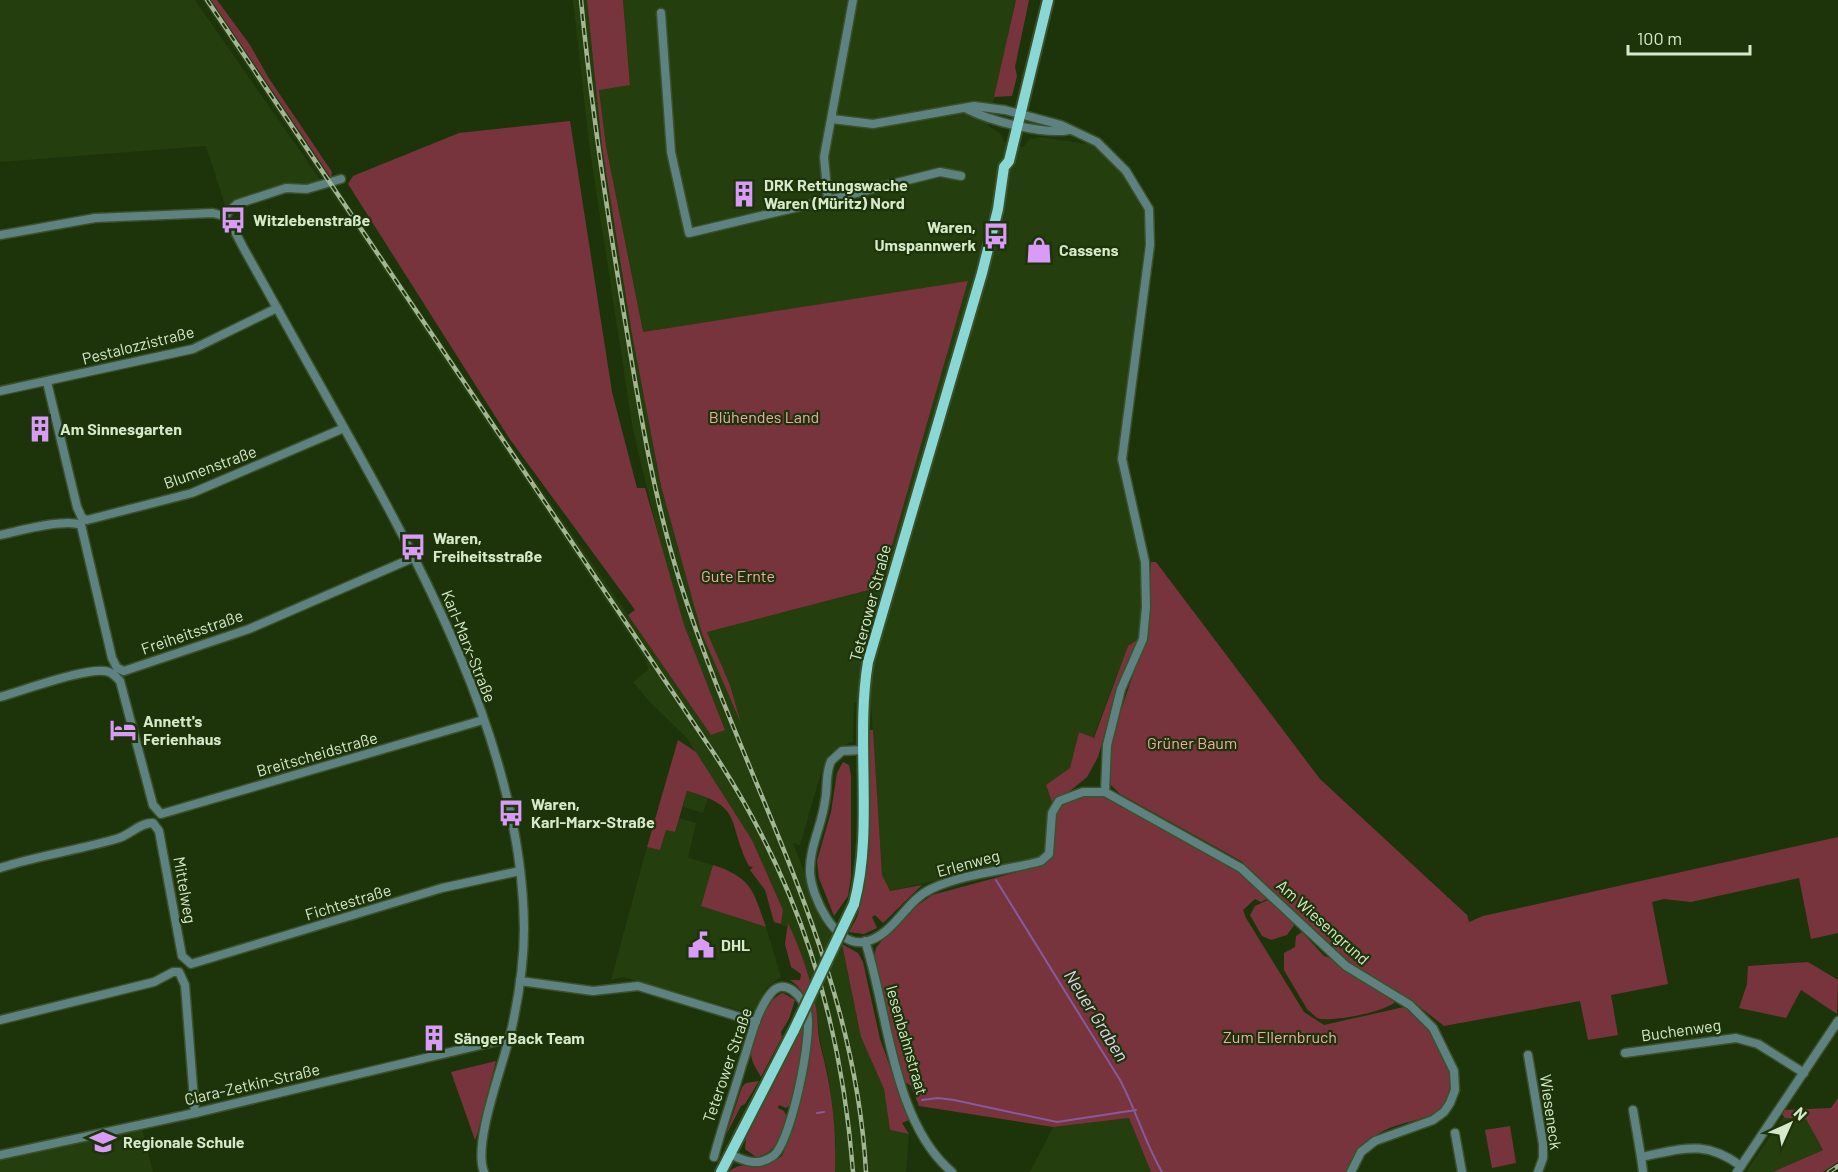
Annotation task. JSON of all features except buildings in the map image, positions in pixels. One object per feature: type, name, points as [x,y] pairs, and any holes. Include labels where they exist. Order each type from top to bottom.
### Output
[{"type":"main road","name":"Teterower Straße","points":[[721,1172],[794,1030],[854,904],[861,862],[858,750],[865,679],[873,644],[979,283],[998,209],[1004,167],[1009,161],[1048,0]]},
{"type":"street","points":[[828,200],[824,158],[853,0]]},
{"type":"street","points":[[661,13],[671,152],[689,233],[940,172],[961,176]]},
{"type":"street","points":[[832,119],[873,123],[974,106],[1021,112],[1061,125],[1097,142],[1121,166],[1148,204],[1151,224],[1136,364],[1122,445],[1127,489],[1145,562],[1146,607],[1143,639],[1121,689],[1107,748],[1105,792]]},
{"type":"street","points":[[967,109],[1018,125],[1060,132],[1069,130]]},
{"type":"street","points":[[0,235],[95,218],[222,215],[237,204],[286,188],[307,189],[341,178]]},
{"type":"street","name":"Karl-Marx-Straße","points":[[222,215],[277,308],[415,557],[465,670],[501,779],[520,871],[524,933],[520,981],[510,1038],[480,1151],[484,1172]]},
{"type":"street","name":"Pestalozzistraße","points":[[0,391],[193,349],[277,308]]},
{"type":"street","points":[[47,382],[81,521]]},
{"type":"street","name":"Blumenstraße","points":[[0,535],[88,520],[192,493],[344,428]]},
{"type":"street","name":"Freiheitsstraße","points":[[81,521],[112,658],[117,669],[124,671],[249,629],[415,557]]},
{"type":"street","name":"Breitscheidstraße","points":[[0,697],[79,674],[103,671],[112,674],[120,681],[153,805],[158,814],[399,747],[483,720]]},
{"type":"street","points":[[858,750],[838,754],[828,766],[826,799],[812,851],[810,873],[828,920],[834,929],[850,940],[865,941]]},
{"type":"street","name":"Erlenweg","points":[[865,941],[885,932],[929,890],[1046,859],[1049,854],[1052,813],[1059,801],[1083,792],[1105,792]]},
{"type":"street","name":"Am Wiesengrund","points":[[1105,792],[1241,868],[1346,966],[1416,1010],[1433,1029],[1454,1071],[1455,1090],[1450,1103],[1432,1120],[1386,1136],[1366,1147],[1351,1172]]},
{"type":"street","name":"Mittelweg","points":[[0,867],[57,850],[121,837],[146,823],[153,824],[159,831],[182,956],[186,962]]},
{"type":"street","name":"Fichtestraße","points":[[186,962],[192,964],[268,943],[442,888],[520,871]]},
{"type":"street","name":"Iesenbahnstraat","points":[[865,941],[884,1025],[903,1089],[927,1142],[952,1172]]},
{"type":"street","points":[[0,1020],[154,982],[173,972],[179,972],[184,985],[195,1113]]},
{"type":"street","points":[[520,981],[593,991],[638,986],[756,1022]]},
{"type":"street","name":"Teterower Straße","points":[[714,1157],[756,1022],[770,994],[777,988],[789,988],[797,994],[807,1011],[809,1035],[807,1053],[785,1136],[777,1153],[766,1160],[751,1163],[730,1154]]},
{"type":"street","points":[[1641,1157],[1688,1148],[1708,1148],[1739,1169],[1838,1021]]},
{"type":"street","name":"Clara-Zetkin-Straße","points":[[0,1155],[195,1113],[510,1038]]},
{"type":"street","name":"Buchenweg","points":[[1625,1053],[1736,1038],[1765,1048],[1804,1073]]},
{"type":"street","name":"Wieseneck","points":[[1528,1055],[1543,1144],[1543,1158],[1538,1172]]},
{"type":"street","points":[[1633,1110],[1643,1172]]},
{"type":"street","points":[[1455,1133],[1462,1172]]},
{"type":"shaded area","points":[[0,0],[195,0],[323,184],[237,204],[227,211],[206,146],[0,162]]},
{"type":"shaded area","points":[[202,0],[211,0],[507,440],[711,735],[725,729],[684,626],[665,563],[633,430],[590,151],[573,0],[587,0],[602,147],[632,334],[661,486],[702,634],[739,716],[730,685],[707,632],[880,587],[968,282],[642,332],[606,146],[599,89],[630,84],[623,0],[1016,0],[988,126],[1000,133],[1004,142],[1023,147],[1030,139],[1041,137],[1086,144],[1087,142],[1117,165],[1135,189],[1148,215],[1132,342],[1132,364],[1119,446],[1120,473],[1144,576],[1140,638],[1128,646],[1093,738],[1079,732],[1070,768],[1046,785],[1053,805],[1046,851],[1041,857],[889,891],[882,875],[871,703],[854,703],[853,741],[830,753],[823,766],[800,845],[793,843],[826,928],[842,944],[861,1037],[884,1089],[890,1130],[909,1134],[906,1172],[835,1172],[836,1144],[828,1074],[815,1003],[800,950],[788,924],[786,927],[781,924],[783,910],[752,840],[686,737],[633,682],[648,670],[647,662]]},
{"type":"shaded area","points":[[687,791],[708,798],[703,813],[683,807]]},
{"type":"shaded area","points":[[679,818],[696,823],[688,858],[713,865],[701,906],[766,927],[781,977],[766,988],[753,1014],[623,977],[611,980],[647,847],[660,850],[666,829],[675,832]]},
{"type":"shaded area","points":[[1784,1116],[1806,1119],[1823,1150],[1773,1172],[1746,1172]]},
{"type":"shaded area","points":[[1129,1118],[1151,1172],[1030,1172],[1053,1127]]},
{"type":"shaded area","name":"Regionale Schule","points":[[141,1125],[153,1172],[0,1172],[0,1155]]},
{"type":"green space","points":[[211,0],[217,0],[250,45],[268,77],[332,172],[331,178]]},
{"type":"green space","name":"Blühendes Land","points":[[587,0],[623,0],[630,85],[599,90],[606,146],[643,332],[968,281],[880,587],[707,632],[730,685],[741,723],[702,634],[661,486],[632,334],[602,147]]},
{"type":"green space","points":[[1016,0],[1029,0],[1015,67],[1017,76],[1012,96],[994,97]]},
{"type":"green space","points":[[570,121],[612,392],[637,488],[645,488],[684,625],[725,730],[711,735],[628,615],[635,610],[509,438],[348,184],[353,176],[459,133]]},
{"type":"green space","name":"Grüner Baum","points":[[1151,562],[1156,562],[1320,779],[1467,915],[1469,922],[1483,916],[1838,837],[1838,933],[1811,939],[1799,878],[1691,902],[1664,899],[1652,902],[1668,984],[1611,995],[1618,1035],[1588,1040],[1580,1001],[1444,1026],[1416,1004],[1352,965],[1241,861],[1120,794],[1111,785],[1109,745],[1146,637]]},
{"type":"green space","points":[[1140,638],[1118,687],[1098,757],[1087,777],[1053,805],[1046,785],[1070,768],[1079,732],[1094,738],[1128,646]]},
{"type":"green space","points":[[870,730],[873,730],[882,875],[890,891],[922,885],[883,923],[875,915],[872,917],[877,928],[864,934],[849,932],[859,911],[865,867]]},
{"type":"green space","points":[[678,740],[696,752],[752,840],[783,910],[781,924],[774,922],[765,890],[750,870],[753,867],[749,866],[742,851],[731,818],[718,803],[687,791],[675,832],[666,830],[660,850],[647,847]]},
{"type":"green space","points":[[843,762],[849,765],[851,776],[851,877],[848,896],[834,916],[819,878],[817,861],[831,812],[837,773]]},
{"type":"green space","name":"Zum Ellernbruch","points":[[1084,795],[1111,798],[1239,872],[1269,898],[1261,902],[1255,899],[1243,910],[1304,1012],[1324,1025],[1404,1007],[1411,1012],[1428,1030],[1444,1058],[1451,1081],[1450,1097],[1443,1108],[1432,1115],[1386,1130],[1373,1138],[1348,1172],[1151,1172],[1129,1118],[1053,1127],[919,1106],[911,1086],[905,1082],[888,1024],[874,958],[876,948],[911,910],[932,895],[1039,866],[1048,861],[1052,853],[1052,818],[1055,810],[1061,803]]},
{"type":"green space","points":[[713,865],[736,875],[749,887],[766,927],[701,906]]},
{"type":"green space","points":[[1270,899],[1295,924],[1287,935],[1271,940],[1262,936],[1250,915],[1255,906]]},
{"type":"green space","points":[[788,923],[804,962],[817,1012],[819,1039],[832,1107],[835,1172],[729,1172],[740,1166],[775,1161],[782,1156],[797,1109],[811,1043],[812,1014],[804,995],[790,980],[800,980],[801,974],[791,967],[785,944]]},
{"type":"green space","points":[[1302,932],[1324,956],[1331,958],[1395,1002],[1357,1016],[1317,1018],[1307,1009],[1284,970],[1284,953],[1295,947],[1296,936]]},
{"type":"green space","points":[[842,944],[858,953],[863,962],[880,1039],[909,1120],[902,1123],[909,1134],[890,1130],[884,1089],[861,1037]]},
{"type":"green space","points":[[1808,962],[1838,980],[1837,1014],[1801,990],[1786,1018],[1739,1008],[1747,984],[1748,966]]},
{"type":"green space","points":[[783,993],[795,1000],[789,1019],[781,1032],[782,1037],[761,1077],[752,1058],[752,1039],[765,1010],[777,996]]},
{"type":"green space","points":[[804,1024],[804,1053],[790,1105],[786,1108],[779,1105],[778,1108],[784,1111],[787,1117],[783,1130],[769,1152],[756,1157],[745,1149],[746,1138]]},
{"type":"green space","points":[[496,1061],[477,1135],[475,1140],[451,1072]]},
{"type":"green space","points":[[759,1081],[745,1104],[741,1106],[726,1135],[742,1087],[746,1083]]},
{"type":"green space","points":[[1838,1098],[1838,1162],[1823,1172],[1773,1172],[1823,1150],[1806,1119],[1785,1118],[1782,1114],[1784,1110],[1831,1108]]},
{"type":"green space","points":[[1510,1126],[1516,1163],[1492,1168],[1485,1130]]},
{"type":"waterway","name":"Neuer Graben","points":[[996,880],[1120,1080],[1162,1172]]},
{"type":"waterway","points":[[922,1100],[938,1098],[954,1100],[1057,1122],[1136,1110]]},
{"type":"waterway","points":[[817,1113],[824,1112]]},
{"type":"railway","points":[[207,0],[713,752],[743,801],[792,901],[811,953],[838,1059],[853,1172]]},
{"type":"railway","points":[[581,0],[594,116],[611,231],[640,411],[661,514],[680,582],[706,656],[792,871],[818,943],[841,1017],[857,1093],[866,1172]]},
{"type":"railway","points":[[1829,1172],[1838,1166]]},
{"type":"place","name":"DRK Rettungswache Waren (Müritz) Nord","points":[[744,194]]},
{"type":"place","name":"Witzlebenstraße","points":[[233,220]]},
{"type":"place","name":"Waren, Umspannwerk","points":[[996,236]]},
{"type":"place","name":"Cassens","points":[[1039,250]]},
{"type":"place","name":"Am Sinnesgarten","points":[[40,429]]},
{"type":"place","name":"Waren, Freiheitsstraße","points":[[413,547]]},
{"type":"place","name":"Annett's Ferienhaus","points":[[123,730]]},
{"type":"place","name":"Waren, Karl-Marx-Straße","points":[[511,813]]},
{"type":"place","name":"DHL","points":[[701,945]]},
{"type":"place","name":"Sänger Back Team","points":[[434,1038]]},
{"type":"place","name":"Regionale Schule","points":[[103,1142]]},
{"type":"park label","name":"Gute Ernte","points":[[738,576]]}]
